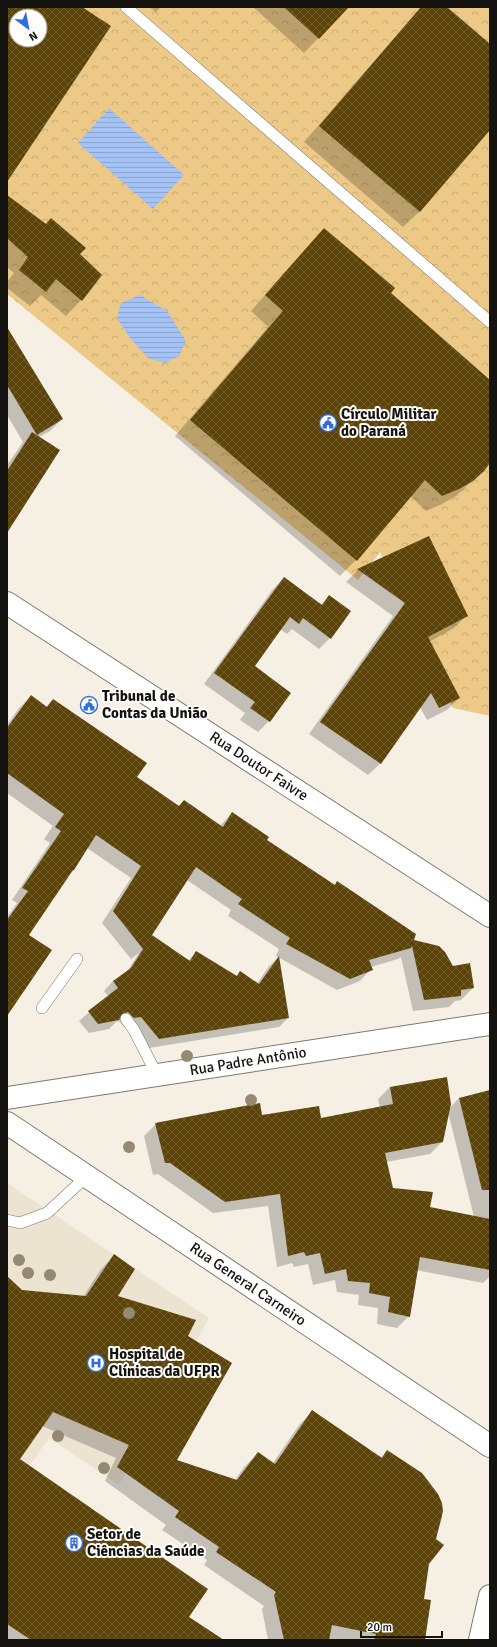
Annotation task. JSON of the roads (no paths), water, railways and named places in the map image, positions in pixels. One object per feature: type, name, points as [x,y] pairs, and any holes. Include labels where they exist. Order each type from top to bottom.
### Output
[{"type":"street","name":"Rua Doutor Faivre","points":[[7,603],[490,916]]},
{"type":"street","name":"Rua Padre Antônio","points":[[7,1098],[490,1024]]},
{"type":"street","name":"Rua General Carneiro","points":[[8,1126],[87,1176],[490,1446]]},
{"type":"street","points":[[480,1640],[490,1596]]},
{"type":"lane","points":[[126,7],[490,322]]},
{"type":"lane","points":[[42,1008],[76,959]]},
{"type":"lane","points":[[126,1019],[134,1030],[157,1075]]},
{"type":"lane","points":[[7,1220],[20,1222],[48,1213],[87,1176]]},
{"type":"water","points":[[109,108],[184,175],[153,209],[78,143]]},
{"type":"water","points":[[140,295],[167,311],[186,341],[179,356],[165,363],[148,358],[130,338],[117,318],[121,303]]},
{"type":"place","name":"Círculo Militar do Paraná","points":[[328,423]]},
{"type":"place","name":"Tribunal de Contas da União","points":[[89,705]]},
{"type":"place","name":"Hospital de Clínicas da UFPR","points":[[96,1363]]},
{"type":"place","name":"Setor de Ciências da Saúde","points":[[74,1543]]}]
